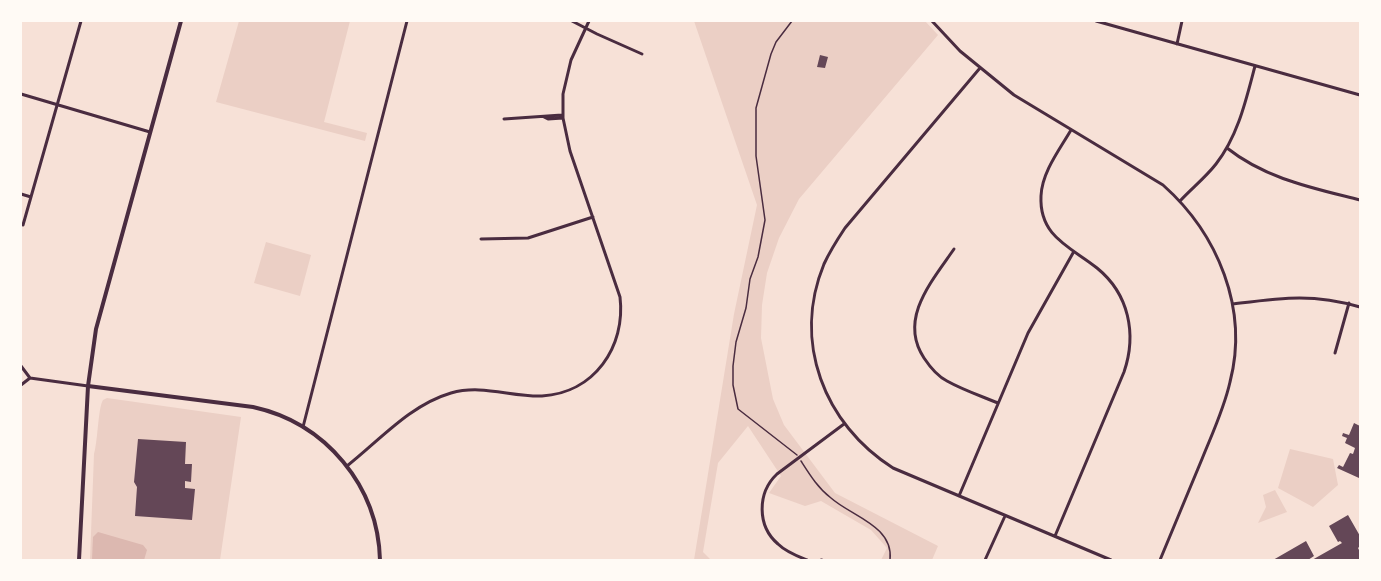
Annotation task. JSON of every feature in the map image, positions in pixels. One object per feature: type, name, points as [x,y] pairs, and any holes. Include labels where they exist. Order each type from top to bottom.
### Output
[{"type":"main road","points":[[79,560],[92,346],[181,21]]},
{"type":"main road","points":[[88,386],[253,407],[278,415],[303,427],[325,443],[347,466],[362,489],[371,509],[377,532],[380,560]]},
{"type":"street","points":[[23,225],[59,105],[81,21]]},
{"type":"street","points":[[303,427],[407,21]]},
{"type":"street","points":[[572,21],[642,54]]},
{"type":"street","points":[[347,466],[413,411],[440,397],[460,391],[482,389],[534,396],[559,394],[581,384],[597,372],[610,355],[619,334],[622,310],[616,282],[570,151],[562,116],[563,94],[568,70],[576,46],[590,21]]},
{"type":"street","points":[[932,21],[960,51],[1014,94],[1148,174],[1180,201],[1206,236],[1217,256],[1233,304],[1236,329],[1235,354],[1223,407],[1160,560]]},
{"type":"street","points":[[1096,21],[1360,95]]},
{"type":"street","points":[[1177,44],[1182,21]]},
{"type":"street","points":[[1180,201],[1201,182],[1227,148],[1236,130],[1255,66]]},
{"type":"street","points":[[980,68],[844,228],[824,264],[815,293],[813,311],[814,348],[821,380],[844,424],[863,445],[886,463],[1111,560]]},
{"type":"street","points":[[21,94],[150,132]]},
{"type":"street","points":[[504,119],[544,117],[548,119],[562,116]]},
{"type":"street","points":[[1055,536],[1129,359],[1131,335],[1127,311],[1118,291],[1098,269],[1072,253],[1054,237],[1041,206],[1046,176],[1071,130]]},
{"type":"street","points":[[1227,148],[1247,163],[1286,180],[1360,200]]},
{"type":"street","points":[[21,194],[31,197]]},
{"type":"street","points":[[481,239],[528,238],[593,217]]},
{"type":"street","points":[[954,249],[919,303],[915,321],[917,344],[931,368],[946,381],[998,403]]},
{"type":"street","points":[[959,496],[1028,333],[1072,253]]},
{"type":"street","points":[[1233,304],[1297,296],[1349,303],[1360,307]]},
{"type":"street","points":[[1335,353],[1349,303]]},
{"type":"street","points":[[21,366],[30,378],[88,386]]},
{"type":"street","points":[[21,385],[30,378]]},
{"type":"street","points":[[807,560],[784,549],[770,535],[762,513],[763,497],[769,483],[777,474],[844,424]]},
{"type":"street","points":[[985,560],[1005,516]]},
{"type":"path","points":[[792,21],[776,42],[771,54],[756,108],[756,156],[765,220],[758,257],[750,279],[746,308],[736,342],[733,366],[738,409],[796,454]]},
{"type":"path","points":[[802,462],[814,482],[832,500],[881,533],[890,548],[890,560]]},
{"type":"shaded area","points":[[239,21],[350,21],[324,122],[367,133],[365,141],[216,102]]},
{"type":"shaded area","points":[[694,21],[925,21],[938,35],[799,199],[779,238],[767,273],[762,305],[761,338],[773,399],[784,425],[835,493],[938,546],[932,560],[881,560],[887,548],[871,530],[821,501],[805,506],[769,493],[781,476],[748,426],[718,463],[703,552],[711,560],[694,560],[734,314],[757,205]]},
{"type":"shaded area","points":[[266,242],[311,255],[300,296],[254,283]]},
{"type":"shaded area","points":[[107,398],[241,417],[220,560],[90,560],[94,454],[101,404]]},
{"type":"shaded area","points":[[1290,449],[1333,459],[1338,485],[1313,507],[1278,488]]},
{"type":"shaded area","points":[[1275,490],[1287,512],[1258,523],[1266,507],[1263,495]]},
{"type":"shaded area","points":[[98,532],[143,545],[147,550],[144,560],[92,560],[93,537]]},
{"type":"building","points":[[820,55],[828,57],[825,68],[817,67]]},
{"type":"building","points":[[1354,423],[1360,426],[1359,478],[1337,468],[1339,465],[1343,467],[1350,453],[1353,454],[1355,448],[1345,443],[1347,438],[1342,436],[1343,433],[1349,435]]},
{"type":"building","points":[[138,439],[186,442],[185,464],[192,464],[191,482],[185,481],[185,488],[195,489],[192,520],[135,516],[137,487],[134,482]]},
{"type":"building","points":[[1348,515],[1360,536],[1358,548],[1360,560],[1312,560],[1342,543],[1338,542],[1329,526]]},
{"type":"building","points":[[1306,541],[1314,556],[1308,560],[1273,560]]}]
